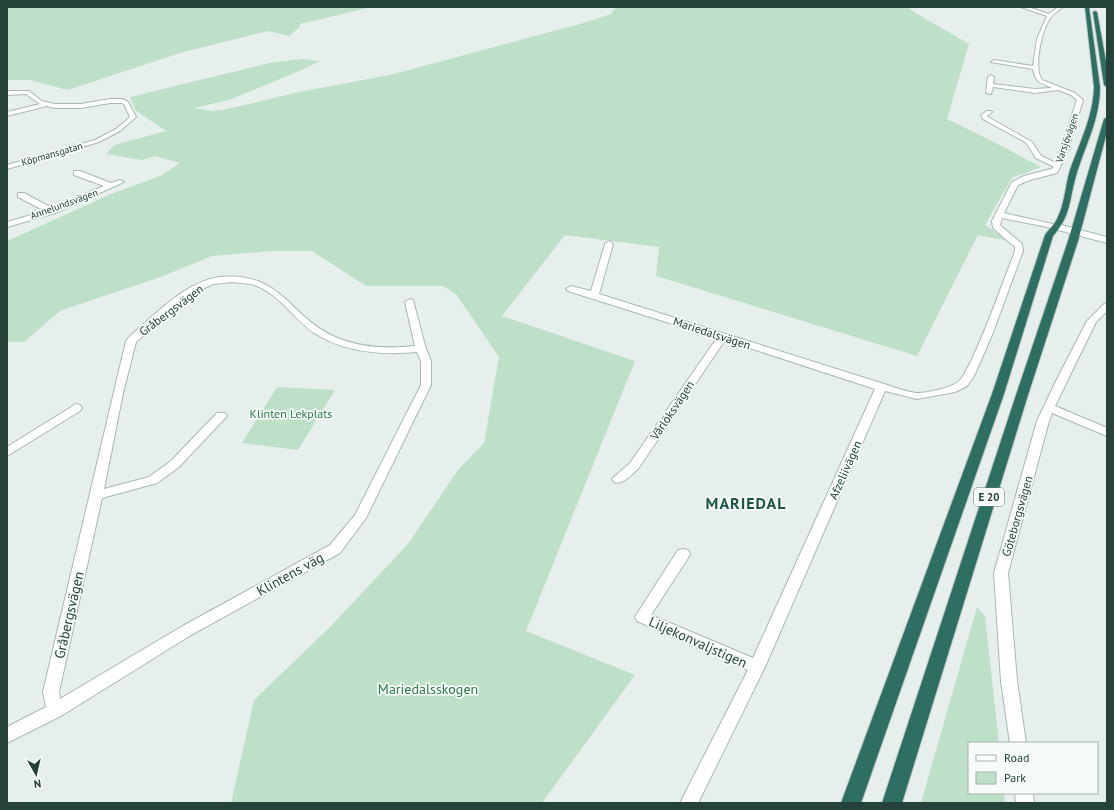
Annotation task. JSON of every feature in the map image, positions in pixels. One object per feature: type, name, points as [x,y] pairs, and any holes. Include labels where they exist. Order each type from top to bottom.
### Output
[{"type":"highway","name":"E 20","points":[[851,803],[998,394],[1049,235],[1057,228],[1062,220],[1069,196],[1072,175],[1094,120],[1097,108],[1097,87],[1087,7]]},
{"type":"highway","points":[[1094,7],[1107,85]]},
{"type":"highway","name":"E 20","points":[[892,803],[1022,395],[1076,232],[1107,119]]},
{"type":"street","points":[[1023,7],[1049,16]]},
{"type":"street","points":[[994,62],[1034,68],[1037,49],[1049,16],[1061,7]]},
{"type":"street","points":[[990,68],[994,62],[994,54]]},
{"type":"street","name":"Varsjövägen","points":[[1000,215],[1006,198],[1015,184],[1027,178],[1054,171],[1058,166],[1072,130],[1072,122],[1080,100],[1076,96],[1037,80],[1034,68]]},
{"type":"street","points":[[989,93],[991,77]]},
{"type":"street","points":[[991,85],[1035,91],[1059,89]]},
{"type":"street","points":[[7,93],[26,92],[46,104]]},
{"type":"street","name":"Köpmansgatan","points":[[7,167],[97,141],[118,130],[132,119],[132,115],[126,103],[116,101],[75,106],[46,104]]},
{"type":"street","points":[[7,114],[46,104]]},
{"type":"street","points":[[989,112],[984,115],[985,118],[1027,141],[1030,143],[1038,157],[1058,166]]},
{"type":"street","points":[[77,173],[111,186]]},
{"type":"street","name":"Annelundsvägen","points":[[7,225],[52,211],[120,182]]},
{"type":"street","points":[[21,195],[52,211]]},
{"type":"street","points":[[881,387],[917,396],[951,390],[963,384],[969,376],[987,335],[1019,251],[1019,246],[996,226],[996,221],[1000,215],[1107,240]]},
{"type":"street","points":[[594,295],[609,244]]},
{"type":"street","name":"Gråbergsvägen","points":[[56,711],[51,692],[97,495],[118,393],[131,341],[138,334],[201,285],[216,280],[233,280],[257,284],[270,290],[296,313],[327,336],[354,347],[395,351],[421,349]]},
{"type":"street","name":"Mariedalsvägen","points":[[571,289],[594,295],[881,387]]},
{"type":"street","name":"Klintens väg","points":[[7,735],[56,711],[186,631],[335,549],[360,518],[426,384],[426,360],[421,349],[410,302]]},
{"type":"street","name":"Göteborgsvägen","points":[[1018,742],[1009,672],[1001,573],[1043,420],[1050,408],[1062,378],[1092,321],[1107,306]]},
{"type":"street","name":"Vårlöksvägen","points":[[618,479],[634,466],[722,336]]},
{"type":"street","name":"Afzeliivägen","points":[[689,803],[757,667],[881,387]]},
{"type":"street","points":[[7,452],[76,408]]},
{"type":"street","points":[[1050,408],[1107,432]]},
{"type":"street","points":[[97,495],[153,480],[175,464],[220,416]]},
{"type":"street","name":"Liljekonvaljstigen","points":[[683,554],[642,617],[757,667]]},
{"type":"green space","points":[[7,7],[372,7],[300,24],[300,27],[289,36],[268,31],[180,53],[68,90],[30,80],[7,80]]},
{"type":"green space","name":"Mariedalsskogen","points":[[616,7],[908,7],[969,44],[947,119],[1041,167],[1012,178],[985,225],[1008,241],[978,235],[917,356],[656,276],[659,247],[565,235],[502,316],[635,361],[526,631],[635,675],[542,803],[231,803],[254,700],[330,627],[408,544],[458,470],[484,443],[499,357],[456,294],[443,286],[366,286],[312,251],[270,251],[212,256],[163,276],[60,311],[24,342],[7,342],[7,241],[111,194],[160,176],[180,163],[155,156],[142,160],[106,154],[114,145],[166,131],[135,110],[130,97],[269,63],[302,59],[320,61],[229,100],[194,108],[212,111],[223,110],[299,92],[390,75],[587,22],[611,14]]},
{"type":"green space","name":"Klinten Lekplats","points":[[277,387],[335,390],[298,450],[242,443]]},
{"type":"green space","points":[[977,607],[985,616],[999,742],[968,742],[968,794],[1004,794],[1005,803],[921,803]]},
{"type":"district","name":"MARIEDAL","points":[[746,503]]}]
